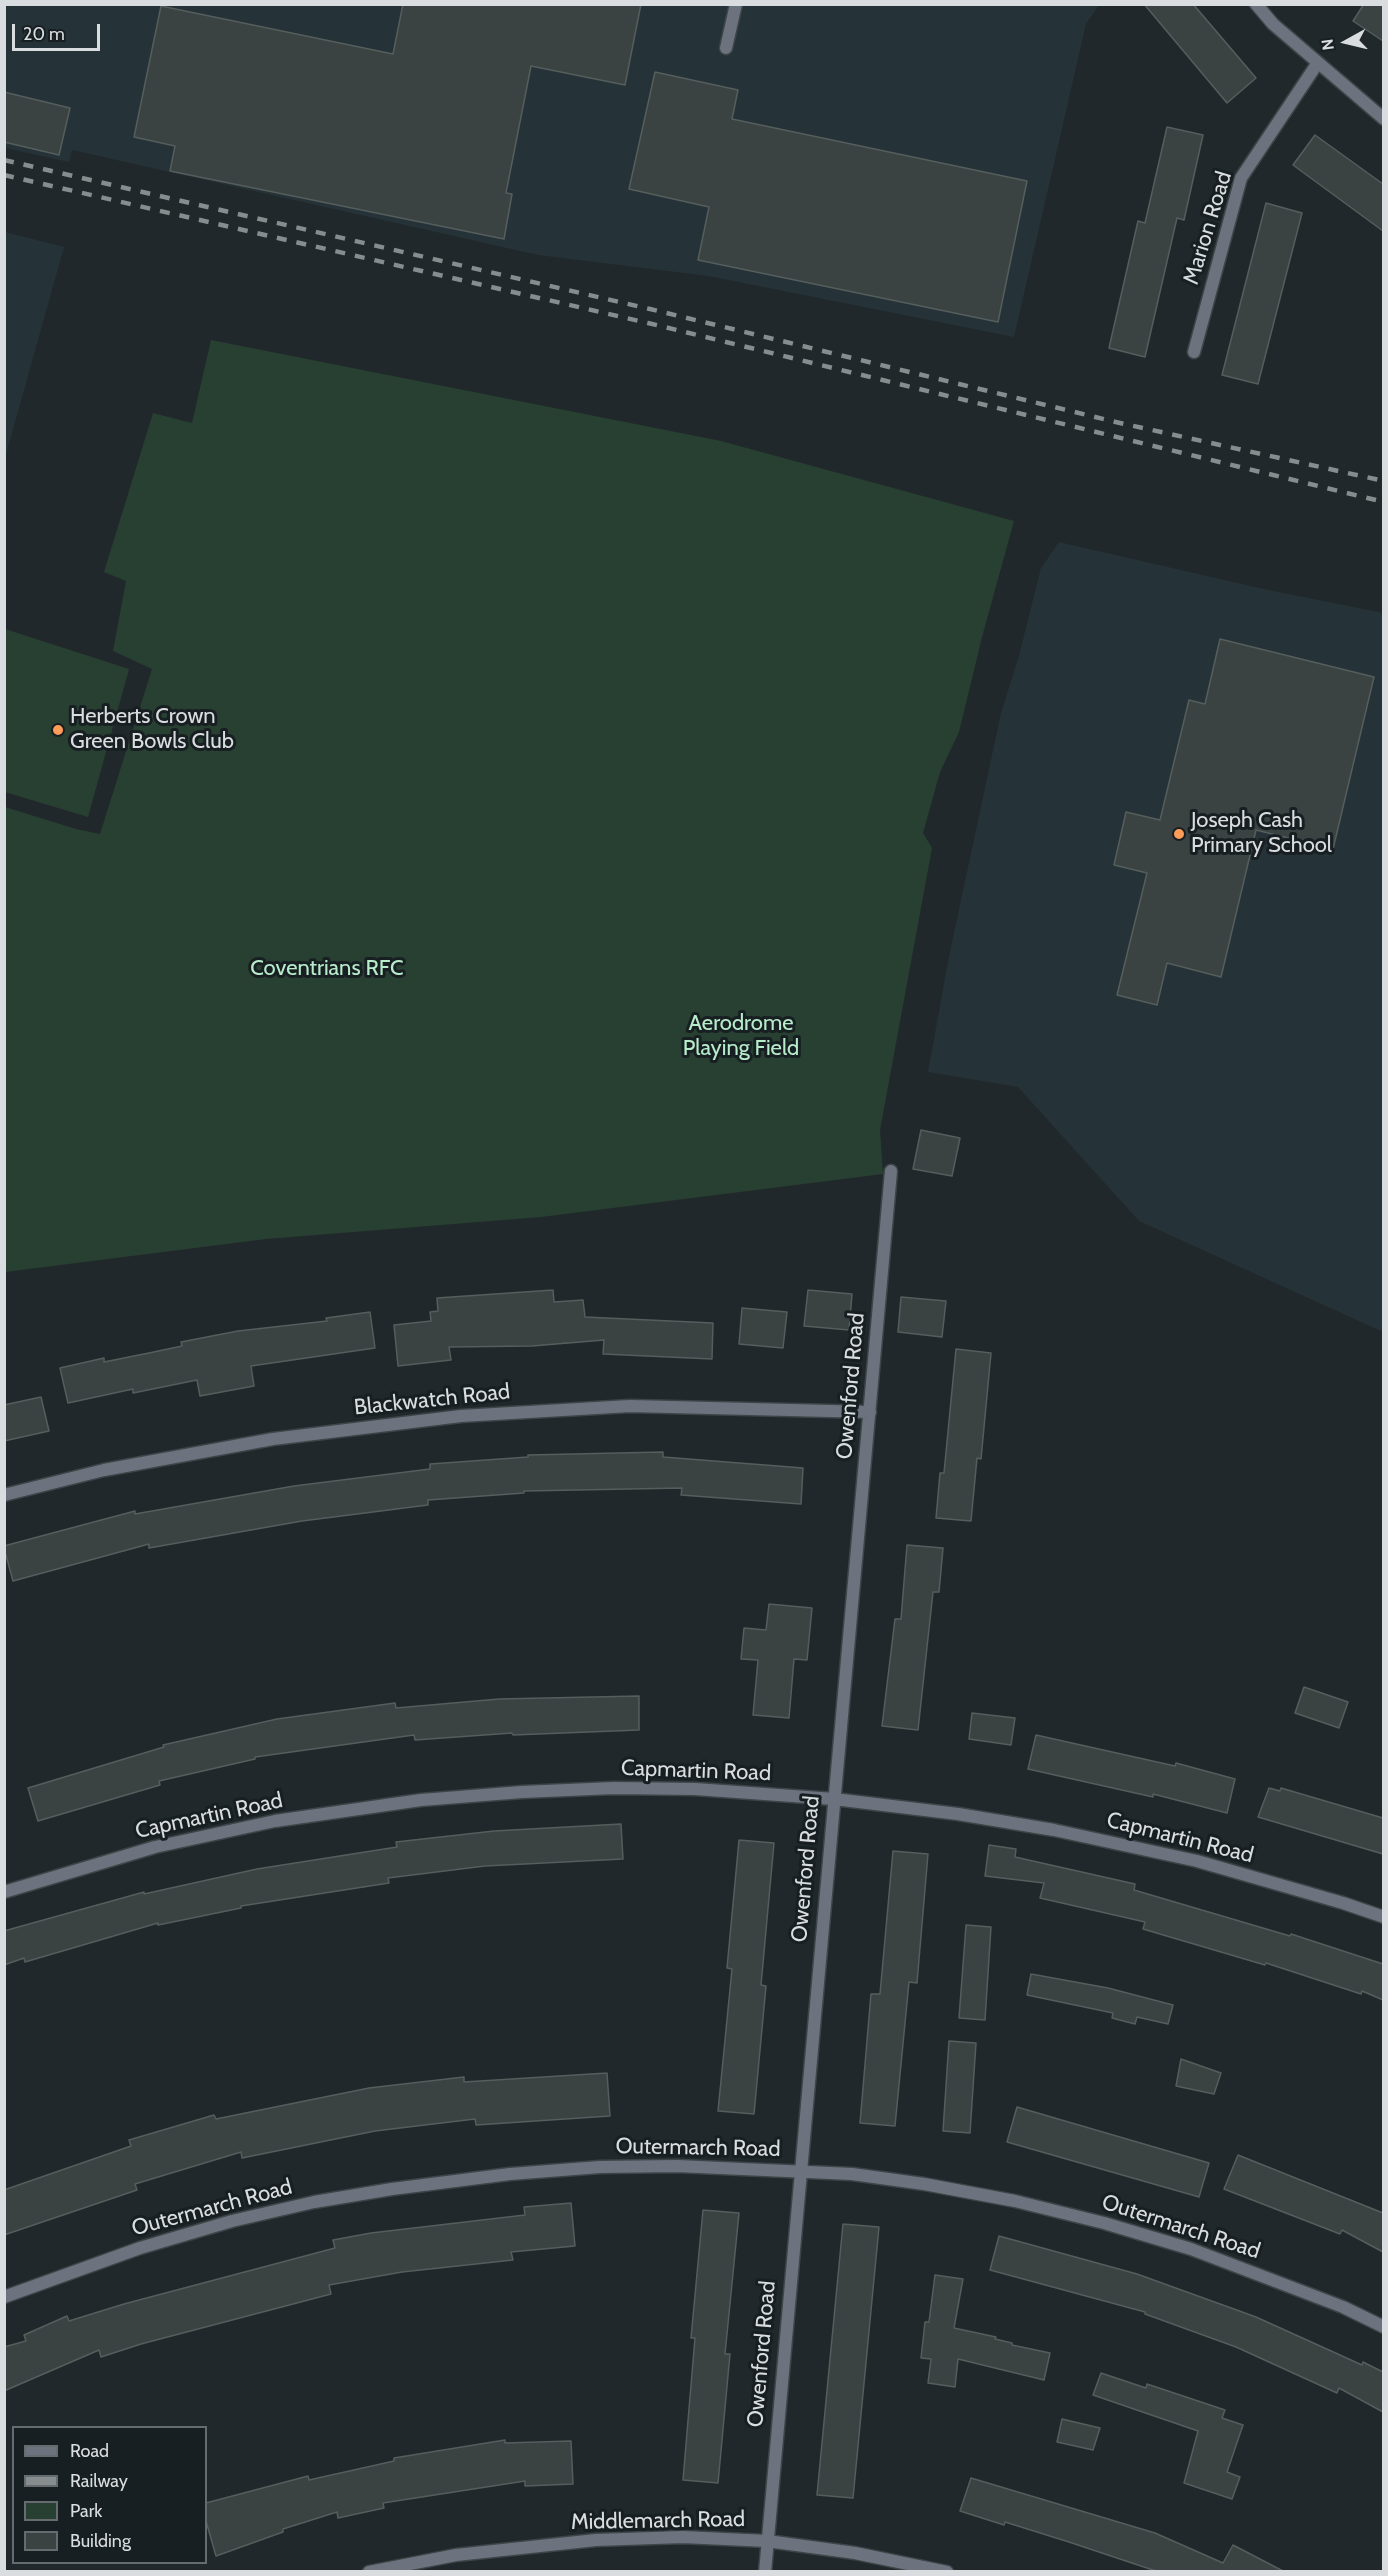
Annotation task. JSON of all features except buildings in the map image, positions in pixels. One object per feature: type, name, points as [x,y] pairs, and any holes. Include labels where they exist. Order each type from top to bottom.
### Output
[{"type":"street","points":[[726,48],[736,4]]},
{"type":"street","points":[[1256,4],[1273,24],[1317,64],[1383,118]]},
{"type":"street","name":"Marion Road","points":[[1194,352],[1241,178],[1317,64]]},
{"type":"street","name":"Owenford Road","points":[[765,2571],[891,1171]]},
{"type":"street","name":"Blackwatch Road","points":[[4,1495],[105,1470],[273,1439],[461,1416],[630,1406],[870,1412]]},
{"type":"street","name":"Capmartin Road","points":[[4,1892],[167,1844],[275,1821],[421,1800],[522,1792],[614,1788],[694,1789],[834,1799],[958,1814],[1054,1830],[1197,1861],[1343,1903],[1383,1917]]},
{"type":"street","name":"Outermarch Road","points":[[4,2297],[140,2248],[314,2202],[392,2189],[510,2174],[600,2167],[677,2166],[852,2174],[924,2184],[1015,2201],[1104,2223],[1191,2249],[1342,2307],[1383,2327]]},
{"type":"street","name":"Middlemarch Road","points":[[369,2571],[456,2555],[596,2540],[683,2537],[767,2541],[855,2553],[947,2571]]},
{"type":"shaded area","points":[[5,5],[1099,5],[1086,24],[1014,337],[708,276],[538,255],[72,150],[69,162],[5,148]]},
{"type":"shaded area","points":[[4,232],[64,247],[5,458]]},
{"type":"shaded area","name":"Joseph Cash Primary School","points":[[1059,542],[1268,590],[1383,613],[1383,1332],[1139,1221],[1018,1087],[928,1072],[949,956],[1001,713],[1020,652],[1041,568]]},
{"type":"green space","name":"Coventrians RFC","points":[[211,340],[721,441],[1014,521],[959,732],[940,772],[923,833],[932,848],[880,1130],[883,1174],[541,1217],[266,1239],[5,1272],[5,807],[100,834],[152,669],[113,651],[126,581],[104,572],[153,413],[192,423]]},
{"type":"green space","name":"Herberts Crown Green Bowls Club","points":[[5,629],[129,669],[88,817],[5,792]]},
{"type":"railway","points":[[4,160],[650,309],[1120,423],[1384,481]]},
{"type":"railway","points":[[4,175],[648,323],[1384,502]]},
{"type":"place","name":"Herberts Crown Green Bowls Club","points":[[58,730]]},
{"type":"place","name":"Joseph Cash Primary School","points":[[1179,834]]},
{"type":"park label","name":"Aerodrome Playing Field","points":[[741,1036]]}]
